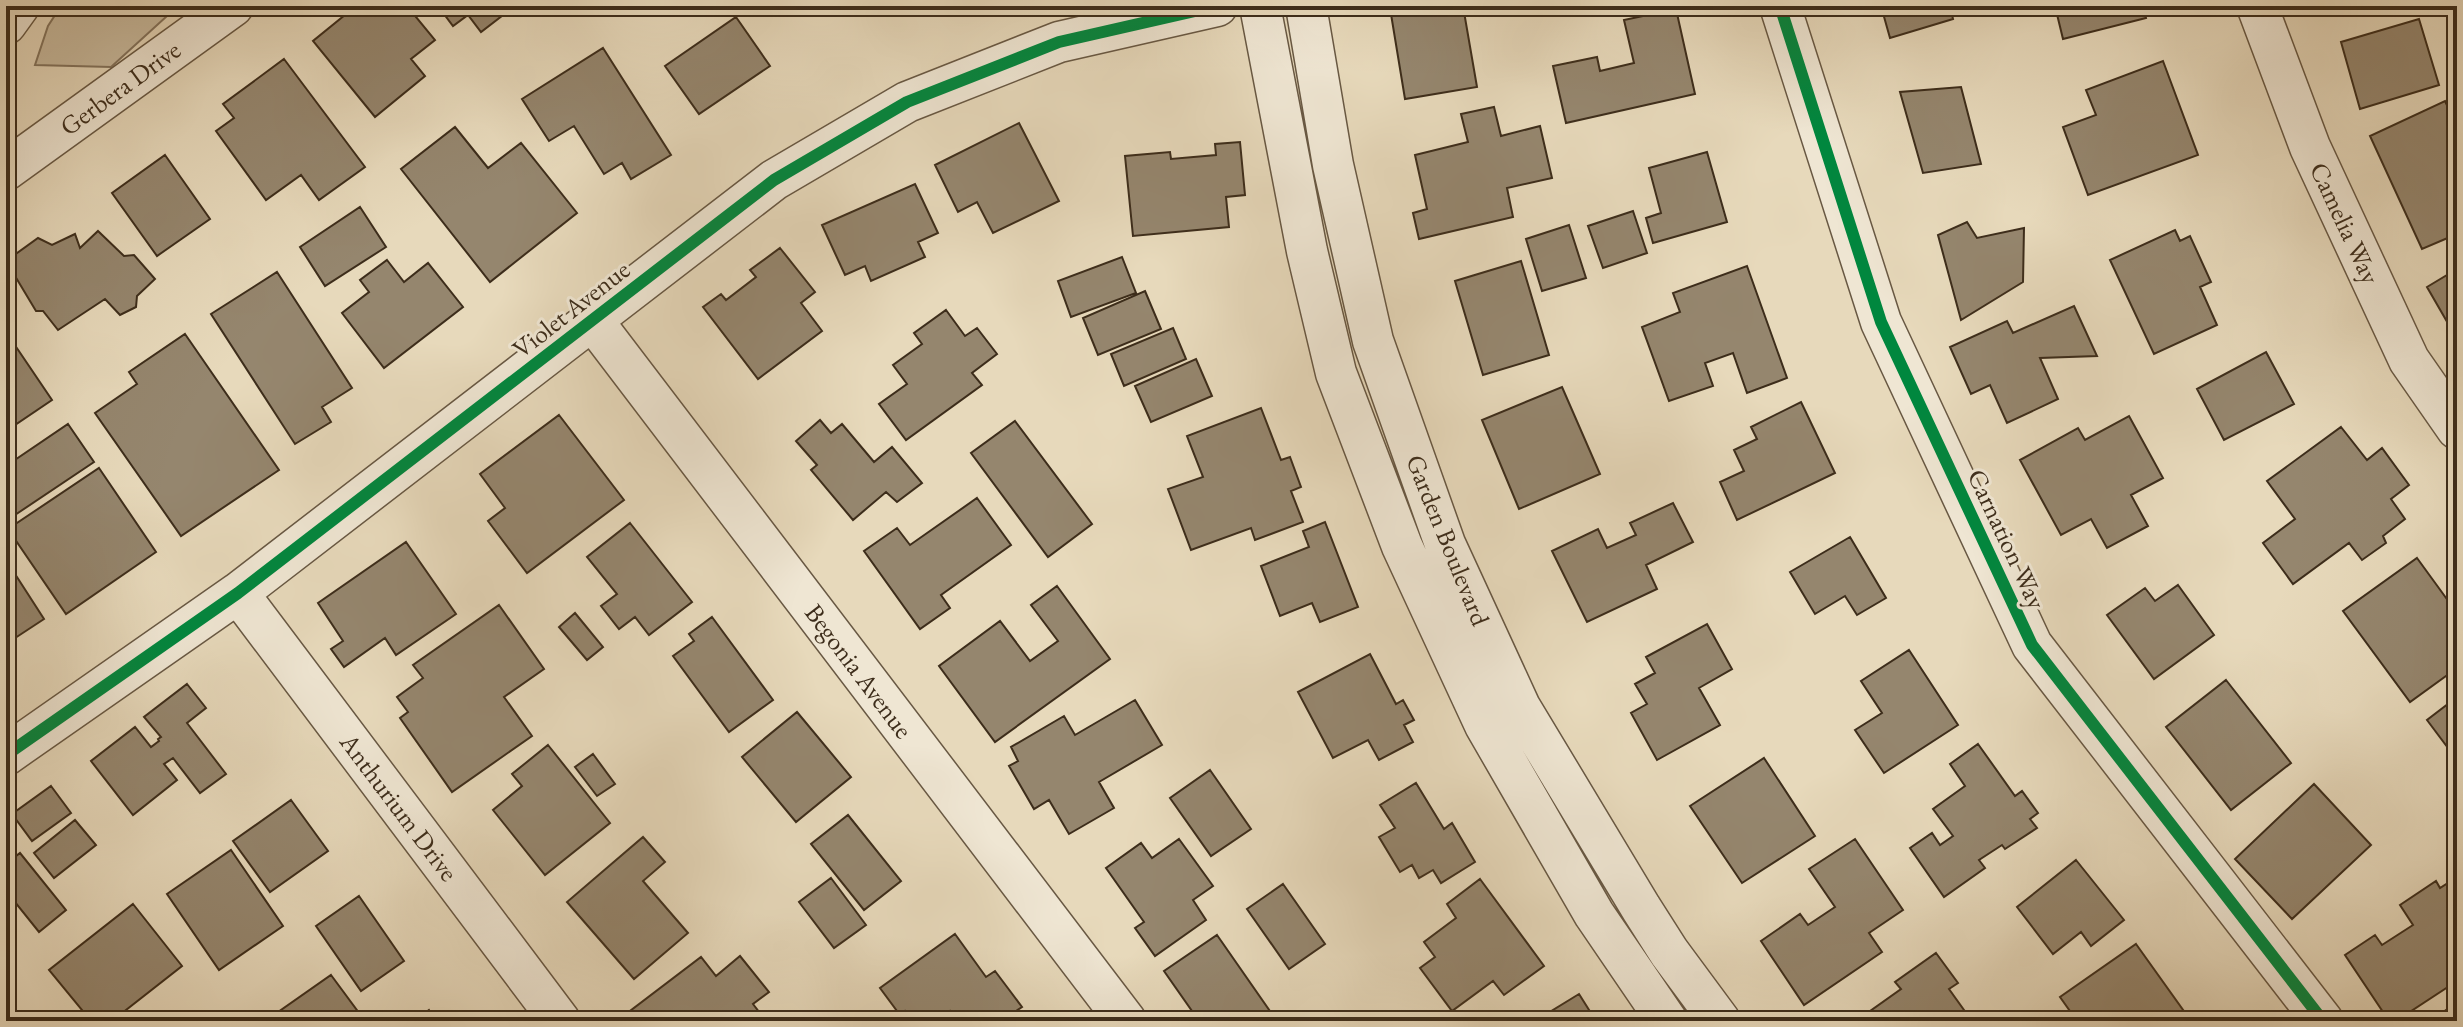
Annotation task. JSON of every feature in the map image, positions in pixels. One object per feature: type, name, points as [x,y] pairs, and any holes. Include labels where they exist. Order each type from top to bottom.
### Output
[{"type":"street","points":[[6,24],[19,6]]},
{"type":"street","name":"Gerbera Drive","points":[[6,170],[233,6]]},
{"type":"street","name":"Violet Avenue","points":[[6,755],[238,593],[774,180],[907,102],[1059,42],[1217,6]]},
{"type":"street","name":"Garden Boulevard","points":[[1260,6],[1307,251],[1336,373],[1402,546],[1485,725],[1594,914],[1667,1021]]},
{"type":"street","name":"Garden Boulevard","points":[[1306,6],[1333,165],[1373,341],[1445,544],[1520,707],[1669,952],[1720,1021]]},
{"type":"street","name":"Carnation Way","points":[[1780,6],[1881,322],[2032,645],[2323,1021]]},
{"type":"street","name":"Camelia Way","points":[[2257,6],[2310,147],[2409,360],[2457,429]]},
{"type":"street","name":"Begonia Avenue","points":[[593,321],[1126,1021]]},
{"type":"street","name":"Anthurium Drive","points":[[238,593],[560,1021]]},
{"type":"shaded area","points":[[61,6],[178,6],[111,67],[35,65],[48,26]]},
{"type":"building","points":[[356,6],[407,6],[435,40],[411,59],[425,76],[375,117],[313,41]]},
{"type":"building","points":[[438,6],[515,6],[481,32],[468,15],[453,26]]},
{"type":"building","points":[[1463,6],[1477,87],[1405,99],[1390,8]]},
{"type":"building","points":[[1881,6],[1950,6],[1953,19],[1890,38]]},
{"type":"building","points":[[2055,6],[2143,6],[2146,18],[2063,39]]},
{"type":"building","points":[[1676,9],[1695,94],[1566,123],[1553,66],[1597,57],[1600,71],[1634,63],[1624,20]]},
{"type":"building","points":[[736,17],[770,66],[699,114],[665,66]]},
{"type":"building","points":[[2419,19],[2439,85],[2360,109],[2341,42]]},
{"type":"building","points":[[603,48],[671,155],[631,179],[622,163],[604,174],[574,126],[549,141],[522,99]]},
{"type":"building","points":[[284,59],[365,167],[319,200],[301,175],[266,200],[216,131],[234,118],[223,104]]},
{"type":"building","points":[[2163,61],[2198,155],[2088,195],[2063,127],[2096,115],[2086,90]]},
{"type":"building","points":[[1961,87],[1981,164],[1923,173],[1900,92]]},
{"type":"building","points":[[2445,101],[2457,127],[2457,234],[2422,249],[2370,136]]},
{"type":"building","points":[[1494,107],[1501,136],[1540,126],[1552,178],[1507,188],[1513,217],[1419,239],[1413,213],[1427,209],[1415,155],[1468,142],[1461,114]]},
{"type":"building","points":[[1019,123],[1059,201],[993,233],[977,202],[958,212],[935,165]]},
{"type":"building","points":[[455,127],[488,168],[521,143],[577,213],[490,282],[401,169]]},
{"type":"building","points":[[1240,142],[1245,195],[1226,197],[1229,227],[1133,236],[1125,156],[1170,152],[1171,159],[1216,155],[1215,144]]},
{"type":"building","points":[[1707,152],[1727,222],[1653,243],[1646,218],[1661,213],[1649,168]]},
{"type":"building","points":[[165,155],[210,219],[157,256],[112,193]]},
{"type":"building","points":[[915,184],[938,233],[918,242],[925,257],[871,281],[865,266],[845,275],[822,225]]},
{"type":"building","points":[[360,207],[386,247],[325,286],[300,247]]},
{"type":"building","points":[[1633,211],[1647,253],[1603,268],[1588,226]]},
{"type":"building","points":[[1967,222],[1977,238],[2024,228],[2023,282],[1961,320],[1938,235]]},
{"type":"building","points":[[1569,225],[1586,278],[1542,291],[1526,239]]},
{"type":"building","points":[[2175,230],[2180,241],[2190,236],[2211,282],[2200,287],[2217,325],[2154,354],[2110,260]]},
{"type":"building","points":[[98,231],[124,256],[134,255],[155,279],[137,296],[136,307],[120,315],[105,299],[58,330],[43,311],[36,311],[6,261],[38,238],[52,245],[75,234],[80,248]]},
{"type":"building","points":[[780,248],[815,292],[801,303],[822,331],[758,379],[703,307],[721,294],[726,300],[756,277],[750,270]]},
{"type":"building","points":[[1122,257],[1136,293],[1071,317],[1058,281]]},
{"type":"building","points":[[387,260],[404,282],[428,263],[463,307],[384,368],[342,313],[369,292],[360,280]]},
{"type":"building","points":[[1521,261],[1549,355],[1483,375],[1455,281]]},
{"type":"building","points":[[1747,266],[1787,378],[1747,393],[1733,353],[1705,363],[1713,386],[1669,401],[1642,327],[1680,312],[1673,293]]},
{"type":"building","points":[[2457,269],[2457,339],[2427,287]]},
{"type":"building","points":[[277,272],[352,388],[322,407],[331,422],[295,444],[211,314]]},
{"type":"building","points":[[1145,291],[1161,329],[1098,355],[1083,318]]},
{"type":"building","points":[[2074,306],[2097,356],[2040,358],[2058,399],[2007,423],[1990,385],[1971,394],[1950,347],[2007,321],[2013,333]]},
{"type":"building","points":[[946,310],[965,336],[977,328],[997,354],[972,373],[982,385],[906,440],[879,404],[907,384],[893,365],[922,344],[914,333]]},
{"type":"building","points":[[1173,328],[1186,359],[1124,386],[1111,354]]},
{"type":"building","points":[[6,332],[52,400],[6,431]]},
{"type":"building","points":[[185,334],[279,470],[181,536],[95,413],[137,384],[129,372]]},
{"type":"building","points":[[2266,352],[2294,404],[2224,440],[2197,389]]},
{"type":"building","points":[[1196,359],[1212,396],[1151,422],[1135,386]]},
{"type":"building","points":[[1562,387],[1600,474],[1519,509],[1482,420]]},
{"type":"building","points":[[1801,402],[1835,473],[1737,520],[1720,482],[1744,471],[1734,450],[1757,439],[1751,427]]},
{"type":"building","points":[[1261,408],[1281,460],[1290,457],[1301,487],[1291,491],[1303,522],[1255,540],[1251,528],[1191,550],[1168,489],[1203,477],[1187,436]]},
{"type":"building","points":[[559,415],[624,500],[527,573],[488,521],[505,508],[480,474]]},
{"type":"building","points":[[2129,416],[2163,478],[2131,495],[2148,526],[2107,548],[2091,519],[2061,535],[2020,460],[2078,428],[2085,440]]},
{"type":"building","points":[[820,420],[831,433],[842,424],[874,462],[892,447],[922,483],[897,502],[886,492],[853,520],[811,470],[817,465],[796,441]]},
{"type":"building","points":[[1015,421],[1092,524],[1048,557],[971,453]]},
{"type":"building","points":[[68,424],[94,462],[6,521],[6,466]]},
{"type":"building","points":[[2341,427],[2367,460],[2382,448],[2409,485],[2391,499],[2405,519],[2383,536],[2386,543],[2362,560],[2349,543],[2293,584],[2263,543],[2295,519],[2267,481]]},
{"type":"building","points":[[99,468],[156,552],[66,614],[8,529]]},
{"type":"building","points":[[977,498],[1011,545],[941,595],[950,608],[920,629],[864,551],[897,528],[910,545]]},
{"type":"building","points":[[1673,503],[1693,542],[1646,565],[1657,589],[1587,622],[1552,551],[1598,529],[1607,548],[1636,535],[1630,523]]},
{"type":"building","points":[[1325,522],[1358,607],[1320,622],[1312,603],[1280,616],[1261,566],[1309,547],[1303,531]]},
{"type":"building","points":[[630,523],[692,602],[649,635],[635,617],[619,629],[601,606],[617,594],[587,557]]},
{"type":"building","points":[[1850,537],[1886,598],[1857,615],[1845,596],[1815,614],[1790,572]]},
{"type":"building","points":[[406,542],[456,614],[396,655],[385,638],[344,667],[331,649],[343,641],[318,603]]},
{"type":"building","points":[[2417,558],[2457,613],[2457,668],[2410,702],[2343,611]]},
{"type":"building","points":[[6,560],[44,619],[6,644]]},
{"type":"building","points":[[2178,585],[2214,635],[2154,679],[2107,615],[2145,588],[2155,601]]},
{"type":"building","points":[[1057,586],[1110,659],[995,742],[939,666],[1000,621],[1030,661],[1058,641],[1031,605]]},
{"type":"building","points":[[499,605],[544,669],[504,697],[532,736],[452,792],[400,718],[408,712],[397,697],[423,678],[413,665]]},
{"type":"building","points":[[575,613],[603,647],[587,660],[559,627]]},
{"type":"building","points":[[712,617],[773,700],[729,732],[673,656],[694,641],[689,634]]},
{"type":"building","points":[[1707,624],[1732,669],[1699,688],[1720,725],[1657,760],[1631,713],[1647,704],[1635,684],[1655,673],[1646,657]]},
{"type":"building","points":[[1909,650],[1958,725],[1884,773],[1855,730],[1882,713],[1861,681]]},
{"type":"building","points":[[1370,654],[1396,704],[1403,700],[1414,720],[1404,725],[1413,742],[1379,760],[1368,740],[1333,758],[1298,692]]},
{"type":"building","points":[[2226,680],[2291,763],[2231,810],[2166,727]]},
{"type":"building","points":[[187,684],[206,708],[187,723],[226,774],[200,793],[173,758],[164,764],[177,780],[133,815],[91,761],[135,727],[151,747],[159,741],[161,737],[144,717]]},
{"type":"building","points":[[2457,697],[2457,760],[2427,720]]},
{"type":"building","points":[[1135,700],[1162,745],[1099,782],[1114,808],[1069,834],[1049,800],[1034,809],[1009,766],[1018,761],[1011,747],[1064,716],[1075,735]]},
{"type":"building","points":[[797,712],[851,777],[796,822],[742,757]]},
{"type":"building","points":[[1978,744],[2015,796],[2022,791],[2038,813],[2030,819],[2037,828],[2005,849],[2002,845],[1979,860],[1985,868],[1944,897],[1910,848],[1932,833],[1940,845],[1953,836],[1933,809],[1965,786],[1950,764]]},
{"type":"building","points":[[548,745],[610,823],[545,875],[493,810],[522,786],[512,774]]},
{"type":"building","points":[[593,754],[615,784],[597,796],[575,767]]},
{"type":"building","points":[[1764,758],[1815,836],[1742,883],[1690,806]]},
{"type":"building","points":[[1210,770],[1251,829],[1211,856],[1170,798]]},
{"type":"building","points":[[1416,783],[1444,829],[1452,823],[1475,862],[1441,883],[1433,870],[1419,878],[1412,865],[1400,872],[1379,837],[1395,828],[1380,805]]},
{"type":"building","points":[[2314,784],[2371,845],[2292,919],[2235,859]]},
{"type":"building","points":[[51,786],[71,813],[32,841],[12,814]]},
{"type":"building","points":[[291,800],[328,851],[270,892],[233,841]]},
{"type":"building","points":[[848,815],[901,881],[864,910],[811,844]]},
{"type":"building","points":[[75,820],[96,845],[54,878],[34,853]]},
{"type":"building","points":[[643,837],[665,862],[643,881],[688,933],[634,979],[567,902]]},
{"type":"building","points":[[6,839],[14,850],[6,856]]},
{"type":"building","points":[[1179,839],[1213,886],[1193,900],[1206,920],[1155,956],[1135,928],[1144,922],[1106,868],[1141,843],[1152,858]]},
{"type":"building","points":[[1855,839],[1903,910],[1869,933],[1882,952],[1804,1005],[1761,941],[1800,914],[1808,925],[1835,907],[1809,869]]},
{"type":"building","points":[[231,850],[283,926],[219,970],[167,894]]},
{"type":"building","points":[[20,853],[66,910],[39,932],[6,891],[6,864]]},
{"type":"building","points":[[2076,860],[2124,920],[2091,946],[2081,932],[2053,954],[2017,907]]},
{"type":"building","points":[[2457,877],[2457,981],[2396,1021],[2389,1021],[2345,955],[2375,935],[2382,945],[2413,925],[2400,905],[2436,881],[2440,888]]},
{"type":"building","points":[[831,878],[866,925],[834,948],[799,902]]},
{"type":"building","points":[[1480,879],[1544,966],[1504,995],[1493,981],[1452,1011],[1420,968],[1435,957],[1424,942],[1456,918],[1447,904]]},
{"type":"building","points":[[1283,884],[1325,944],[1289,969],[1247,909]]},
{"type":"building","points":[[359,896],[404,961],[361,991],[316,926]]},
{"type":"building","points":[[133,904],[182,966],[112,1021],[91,1021],[49,970]]},
{"type":"building","points":[[955,934],[986,977],[995,971],[1022,1007],[1001,1021],[957,1021],[950,1011],[936,1021],[913,1021],[905,1011],[900,1015],[880,988]]},
{"type":"building","points":[[1217,935],[1274,1017],[1269,1021],[1199,1021],[1164,971]]},
{"type":"building","points":[[2136,944],[2191,1021],[2077,1021],[2060,997]]},
{"type":"building","points":[[1936,953],[1958,983],[1949,989],[1969,1017],[1963,1021],[1856,1021],[1901,989],[1895,982]]},
{"type":"building","points":[[740,956],[769,992],[753,1004],[766,1021],[638,1021],[630,1011],[701,957],[716,976]]},
{"type":"building","points":[[331,975],[365,1021],[274,1021],[271,1017]]},
{"type":"building","points":[[1579,994],[1596,1021],[1535,1021]]},
{"type":"building","points":[[2457,1002],[2457,1021],[2431,1021]]},
{"type":"building","points":[[429,1010],[437,1021],[415,1021]]},
{"type":"building","points":[[1365,1013],[1371,1021],[1355,1021]]},
{"type":"cycle path","points":[[6,755],[238,593],[774,180],[907,102],[1059,42],[1217,6]]},
{"type":"cycle path","points":[[1780,6],[1881,322],[2032,645],[2323,1021]]}]
